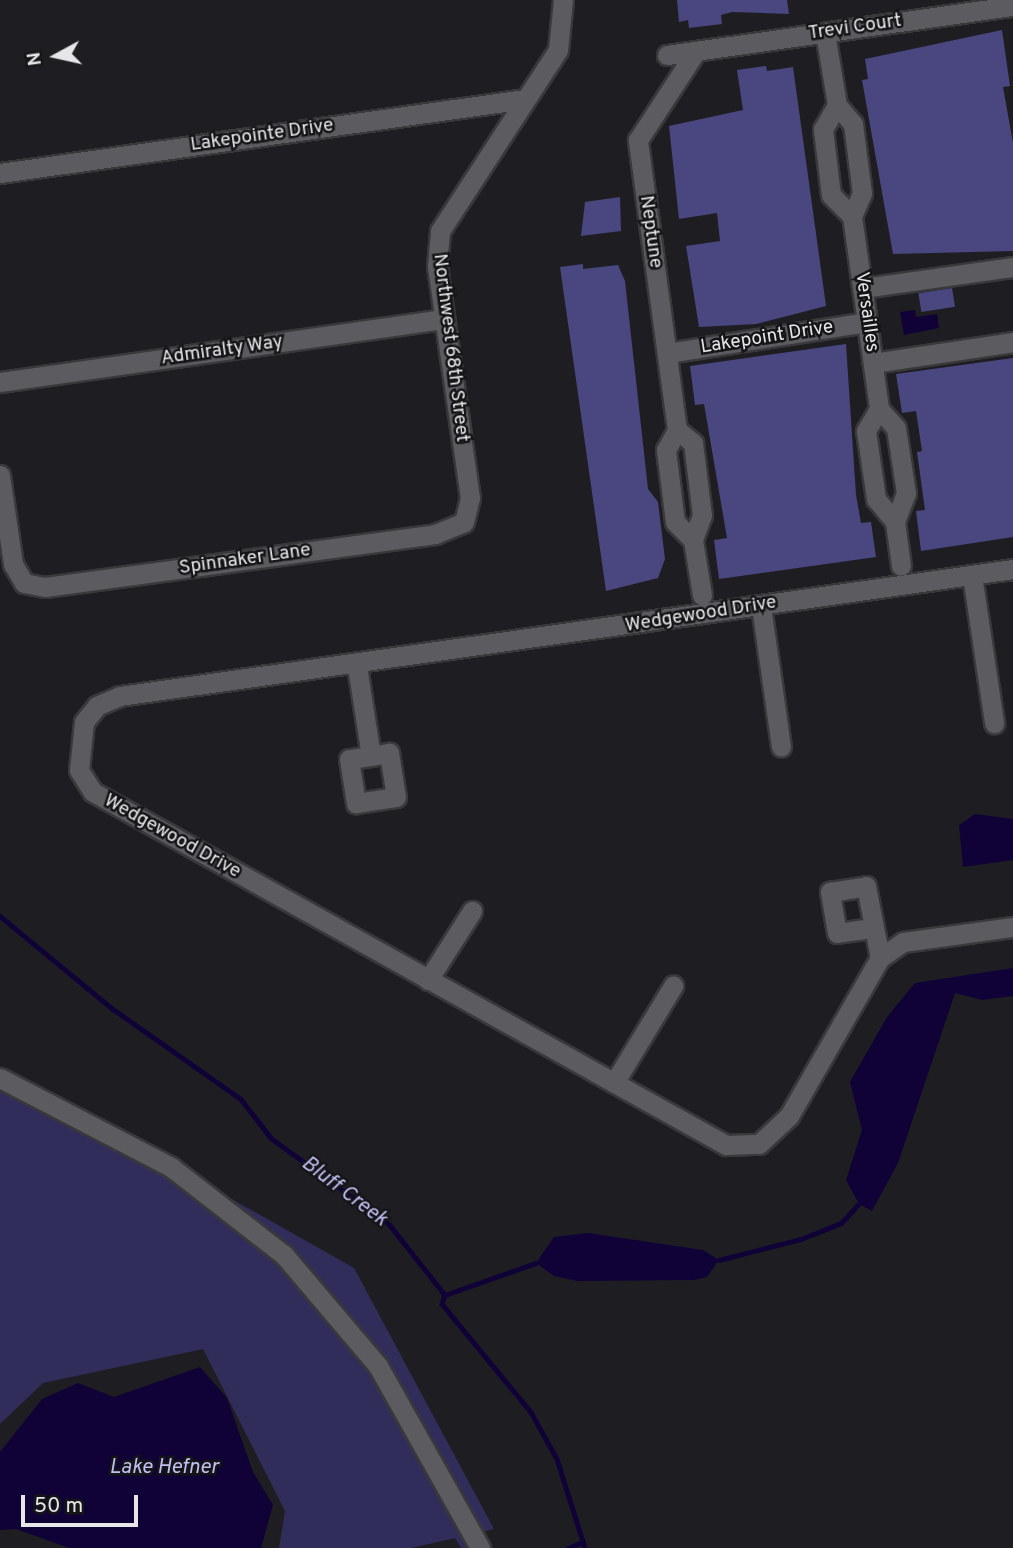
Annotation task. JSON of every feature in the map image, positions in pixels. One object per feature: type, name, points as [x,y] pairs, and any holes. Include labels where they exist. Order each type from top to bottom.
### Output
[{"type":"street","name":"Northwest 68th Street","points":[[464,522],[470,498],[444,319],[440,231],[558,50],[562,0]]},
{"type":"street","name":"Trevi Court","points":[[667,55],[1013,6]]},
{"type":"street","name":"Versailles","points":[[825,33],[836,105],[853,124],[862,193],[852,216],[879,409],[896,428],[906,494],[895,522],[901,566]]},
{"type":"street","name":"Neptune","points":[[693,540],[676,522],[674,510],[666,450],[677,430],[638,140],[696,51]]},
{"type":"street","name":"Lakepointe Drive","points":[[0,173],[525,99]]},
{"type":"street","name":"Versailles","points":[[836,105],[823,129],[831,195],[852,216]]},
{"type":"street","points":[[863,288],[1013,267]]},
{"type":"street","name":"Admiralty Way","points":[[0,382],[444,319]]},
{"type":"street","name":"Lakepoint Drive","points":[[667,353],[867,322]]},
{"type":"street","points":[[873,363],[1013,342]]},
{"type":"street","name":"Versailles","points":[[879,409],[866,431],[876,499],[895,522]]},
{"type":"street","name":"Neptune","points":[[677,430],[693,443],[702,515],[693,540],[702,595]]},
{"type":"street","name":"Spinnaker Lane","points":[[0,475],[13,564],[24,583],[45,587],[435,534],[464,522]]},
{"type":"street","name":"Wedgewood Drive","points":[[880,958],[789,1116],[759,1144],[726,1145],[93,792],[79,770],[84,722],[97,706],[120,696],[356,666],[1013,569]]},
{"type":"street","points":[[972,575],[994,723]]},
{"type":"street","points":[[761,606],[781,747]]},
{"type":"street","points":[[356,666],[371,756]]},
{"type":"street","points":[[428,980],[472,911]]},
{"type":"street","points":[[872,928],[880,958],[903,942],[1013,927]]},
{"type":"street","points":[[614,1083],[673,986]]},
{"type":"street","points":[[0,1077],[171,1167],[284,1255],[379,1366],[480,1548]]},
{"type":"shaded area","points":[[0,1068],[354,1268],[494,1529],[465,1536],[470,1548],[461,1548],[455,1538],[411,1548],[279,1548],[285,1511],[203,1349],[43,1383],[0,1424]]},
{"type":"water","points":[[915,310],[916,317],[937,314],[939,328],[904,335],[900,312]]},
{"type":"water","points":[[975,814],[1013,819],[1013,860],[963,867],[959,825]]},
{"type":"water","points":[[1013,968],[1013,996],[982,1000],[955,993],[898,1163],[872,1211],[859,1204],[846,1180],[862,1130],[850,1082],[887,1017],[915,983]]},
{"type":"water","points":[[588,1233],[703,1250],[719,1260],[707,1277],[694,1280],[577,1281],[554,1276],[536,1263],[554,1237]]},
{"type":"water","name":"Lake Hefner","points":[[200,1367],[227,1398],[253,1472],[273,1505],[261,1548],[69,1548],[16,1529],[0,1530],[0,1452],[42,1399],[78,1383],[114,1397]]},
{"type":"building","points":[[677,0],[787,0],[789,14],[732,12],[721,15],[722,24],[689,28],[688,20],[679,22]]},
{"type":"building","points":[[1002,30],[1010,86],[1003,87],[1013,143],[1013,251],[893,254],[862,80],[868,79],[865,59]]},
{"type":"building","points":[[766,66],[767,71],[793,67],[826,306],[756,324],[699,327],[686,246],[720,241],[717,213],[679,219],[669,126],[743,110],[737,70]]},
{"type":"building","points":[[620,197],[621,231],[581,236],[585,202]]},
{"type":"building","points":[[583,264],[583,269],[618,265],[625,281],[648,489],[658,502],[665,559],[658,578],[606,591],[560,267]]},
{"type":"building","points":[[952,288],[955,307],[921,312],[918,293]]},
{"type":"building","points":[[846,344],[856,495],[861,523],[871,522],[876,557],[719,579],[714,540],[727,538],[704,404],[695,405],[690,366]]},
{"type":"building","points":[[1013,358],[1013,537],[921,551],[916,511],[925,510],[917,452],[922,451],[916,411],[902,413],[896,374]]},
{"type":"waterway","name":"Bluff Creek","points":[[0,916],[113,1009],[241,1099],[271,1138],[389,1224],[445,1295],[442,1304],[531,1412],[557,1459],[585,1548]]},
{"type":"waterway","points":[[719,1260],[801,1239],[841,1223],[859,1204]]},
{"type":"waterway","points":[[445,1295],[536,1263]]},
{"type":"waterway","points":[[568,1548],[583,1542]]}]
